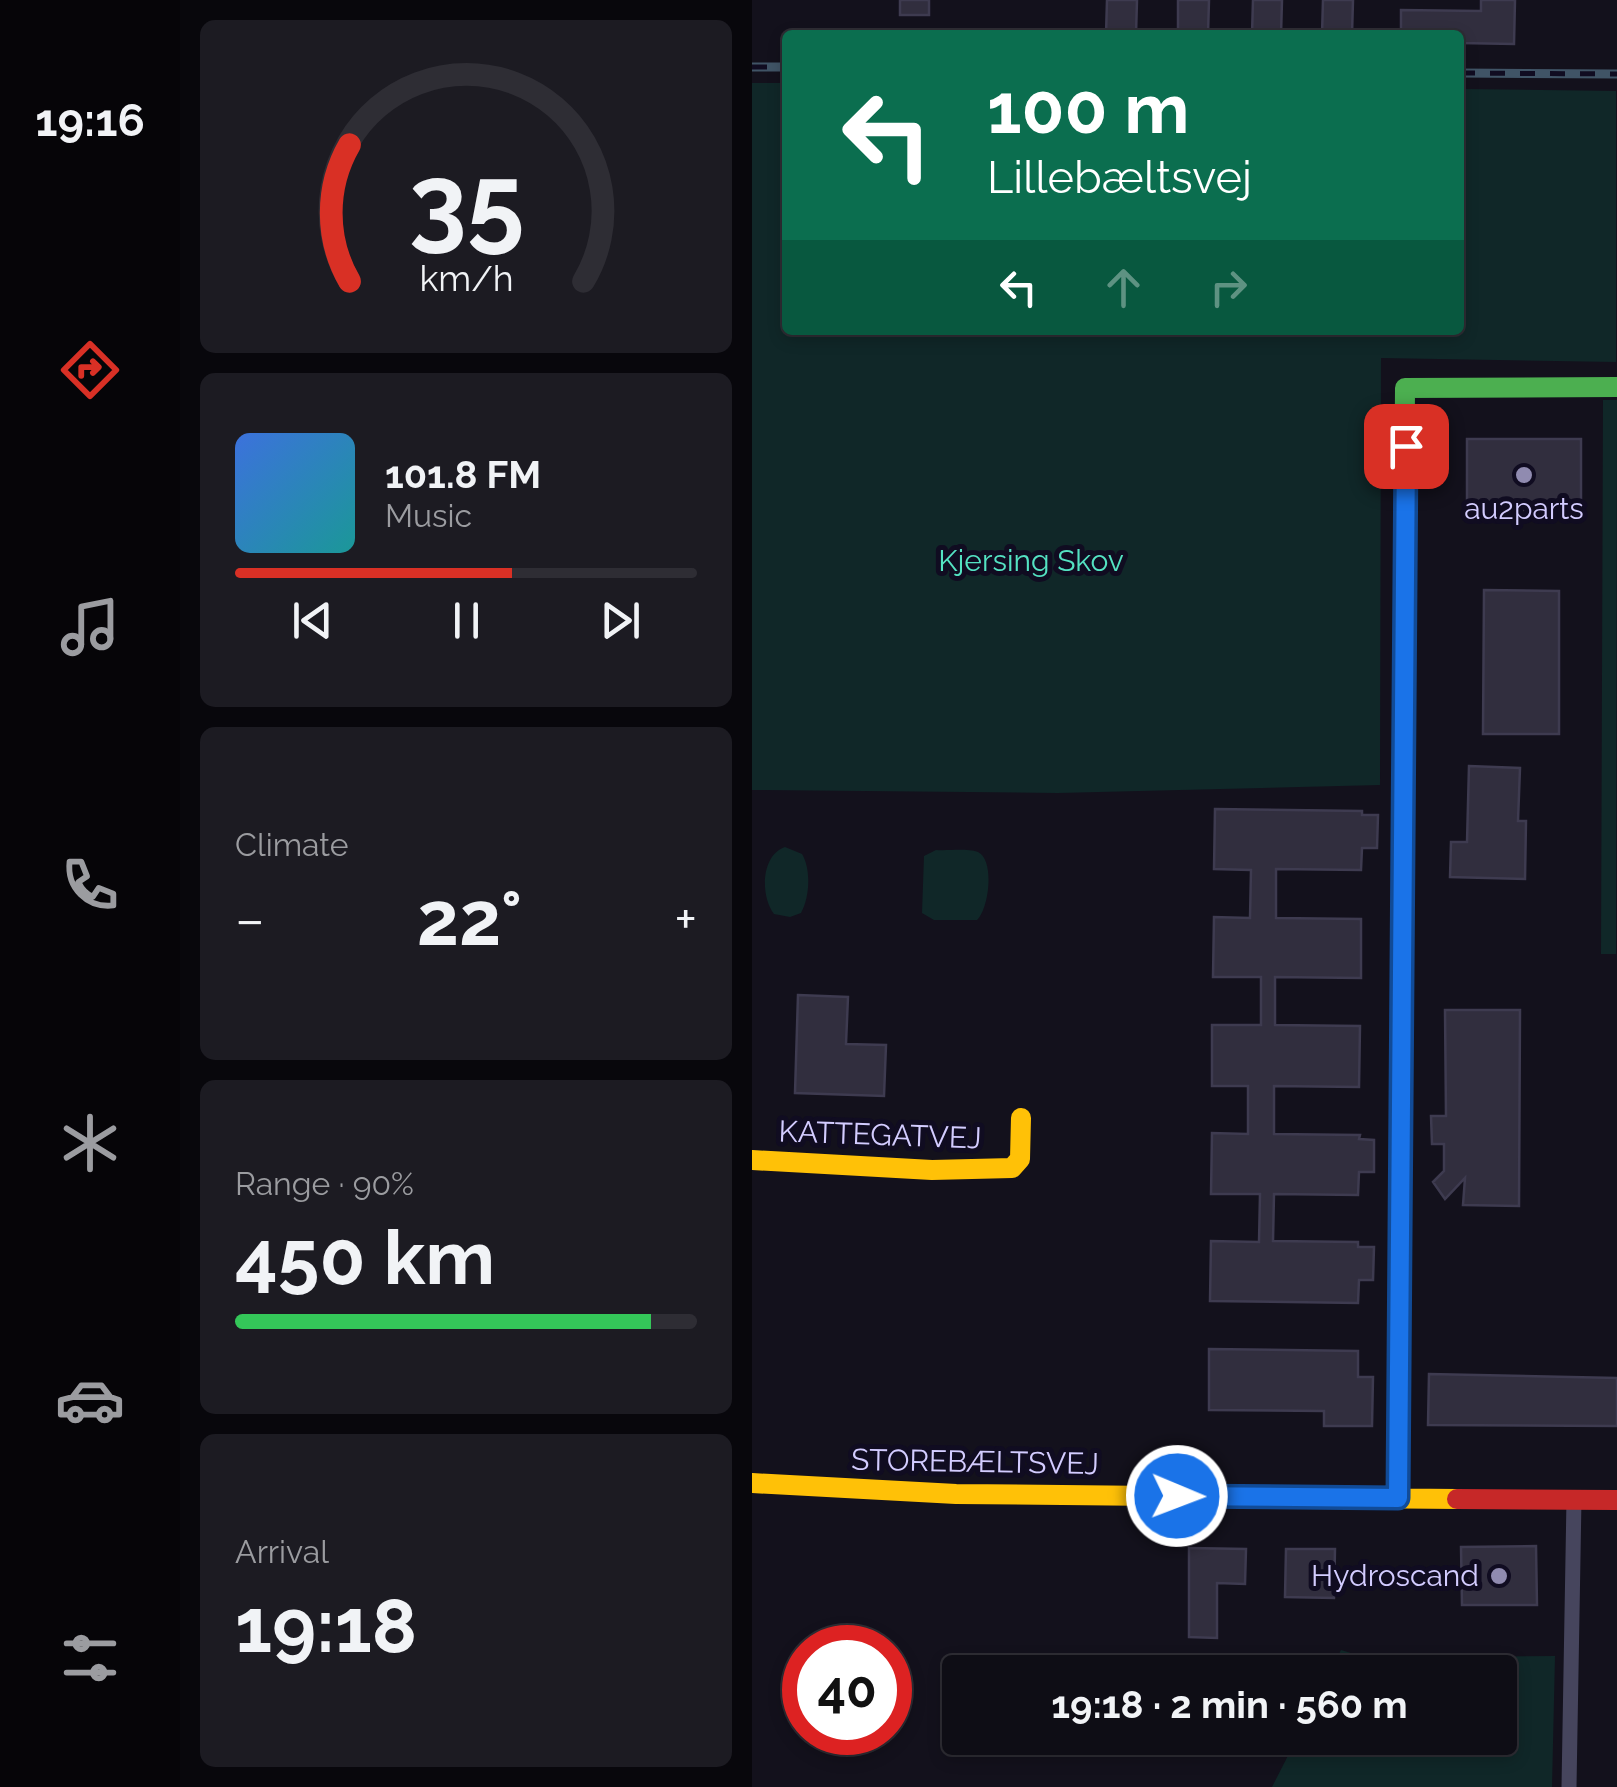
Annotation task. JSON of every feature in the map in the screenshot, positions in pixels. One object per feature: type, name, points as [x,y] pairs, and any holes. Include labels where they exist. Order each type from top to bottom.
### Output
[{"type":"street","points":[[1398,1498],[1406,388],[1616,387]]},
{"type":"street","name":"KATTEGATVEJ","points":[[752,1160],[932,1170],[1012,1168],[1020,1158],[1020,1118]]},
{"type":"street","name":"STOREBÆLTSVEJ","points":[[752,1483],[956,1494],[1616,1500]]},
{"type":"street","points":[[1568,1787],[1574,1499]]},
{"type":"green space","name":"Kjersing Skov","points":[[752,83],[782,83],[782,335],[1464,335],[1464,89],[1616,91],[1616,362],[1381,358],[1380,785],[1058,793],[752,790]]},
{"type":"green space","points":[[1603,400],[1617,400],[1616,954],[1601,954]]},
{"type":"green space","points":[[785,847],[802,854],[808,875],[801,913],[790,917],[774,914],[765,887],[771,858]]},
{"type":"green space","points":[[936,850],[973,851],[983,857],[988,885],[985,906],[977,920],[934,920],[922,913],[924,856]]},
{"type":"green space","points":[[1517,1656],[1555,1656],[1552,1787],[1272,1787],[1288,1755],[1517,1755]]},
{"type":"building","points":[[900,0],[929,0],[929,15],[900,15]]},
{"type":"building","points":[[1107,0],[1137,0],[1136,30],[1106,30]]},
{"type":"building","points":[[1178,0],[1209,0],[1208,30],[1178,30]]},
{"type":"building","points":[[1253,0],[1282,0],[1281,30],[1252,30]]},
{"type":"building","points":[[1323,0],[1353,0],[1352,30],[1322,30]]},
{"type":"building","points":[[1481,0],[1515,0],[1514,44],[1464,43],[1464,30],[1401,30],[1401,10],[1481,11]]},
{"type":"building","name":"au2parts","points":[[1467,439],[1581,439],[1581,510],[1467,510]]},
{"type":"building","points":[[1484,590],[1559,591],[1559,734],[1483,734]]},
{"type":"building","points":[[1469,766],[1520,768],[1518,821],[1526,821],[1525,879],[1450,877],[1451,842],[1467,842]]},
{"type":"building","points":[[1215,809],[1362,811],[1362,815],[1378,815],[1377,848],[1362,848],[1361,870],[1276,869],[1276,918],[1361,919],[1361,978],[1275,977],[1275,1025],[1360,1026],[1359,1087],[1274,1086],[1274,1134],[1360,1135],[1359,1139],[1374,1140],[1374,1172],[1359,1172],[1358,1195],[1274,1194],[1273,1241],[1358,1242],[1358,1247],[1374,1247],[1373,1280],[1359,1280],[1358,1303],[1210,1301],[1211,1241],[1259,1242],[1260,1194],[1211,1194],[1212,1133],[1248,1134],[1248,1086],[1212,1086],[1212,1025],[1261,1025],[1261,977],[1213,977],[1214,917],[1250,918],[1251,870],[1214,869]]},
{"type":"building","points":[[798,995],[848,997],[846,1044],[886,1045],[884,1096],[795,1093]]},
{"type":"building","points":[[1445,1010],[1520,1010],[1519,1206],[1463,1205],[1465,1178],[1445,1199],[1433,1182],[1444,1171],[1444,1144],[1432,1144],[1431,1116],[1446,1116]]},
{"type":"building","points":[[1209,1349],[1358,1351],[1358,1377],[1373,1377],[1372,1426],[1324,1426],[1324,1411],[1209,1410]]},
{"type":"building","points":[[1429,1374],[1617,1378],[1617,1426],[1428,1425]]},
{"type":"building","name":"Hydroscand","points":[[1536,1546],[1537,1605],[1462,1605],[1461,1547]]},
{"type":"building","points":[[1189,1548],[1246,1549],[1245,1584],[1217,1583],[1217,1638],[1189,1637]]},
{"type":"building","points":[[1286,1549],[1335,1549],[1334,1598],[1285,1597]]},
{"type":"railway","points":[[752,67],[782,67]]},
{"type":"railway","points":[[1464,73],[1617,74]]},
{"type":"traffic: fast","points":[[1401,1000],[1405,388],[1617,387]]},
{"type":"traffic: slow","points":[[1398,1498],[1401,1000]]},
{"type":"traffic: slow","points":[[752,1160],[932,1170],[1012,1168],[1020,1159],[1021,1118]]},
{"type":"traffic: slow","points":[[752,1483],[956,1494],[1457,1499]]},
{"type":"traffic: jam","points":[[1457,1499],[1617,1500]]},
{"type":"place","name":"au2parts","points":[[1524,475]]},
{"type":"place","name":"Hydroscand","points":[[1499,1576]]},
{"type":"route","points":[[1177,1496],[1398,1498],[1406,446]]}]
